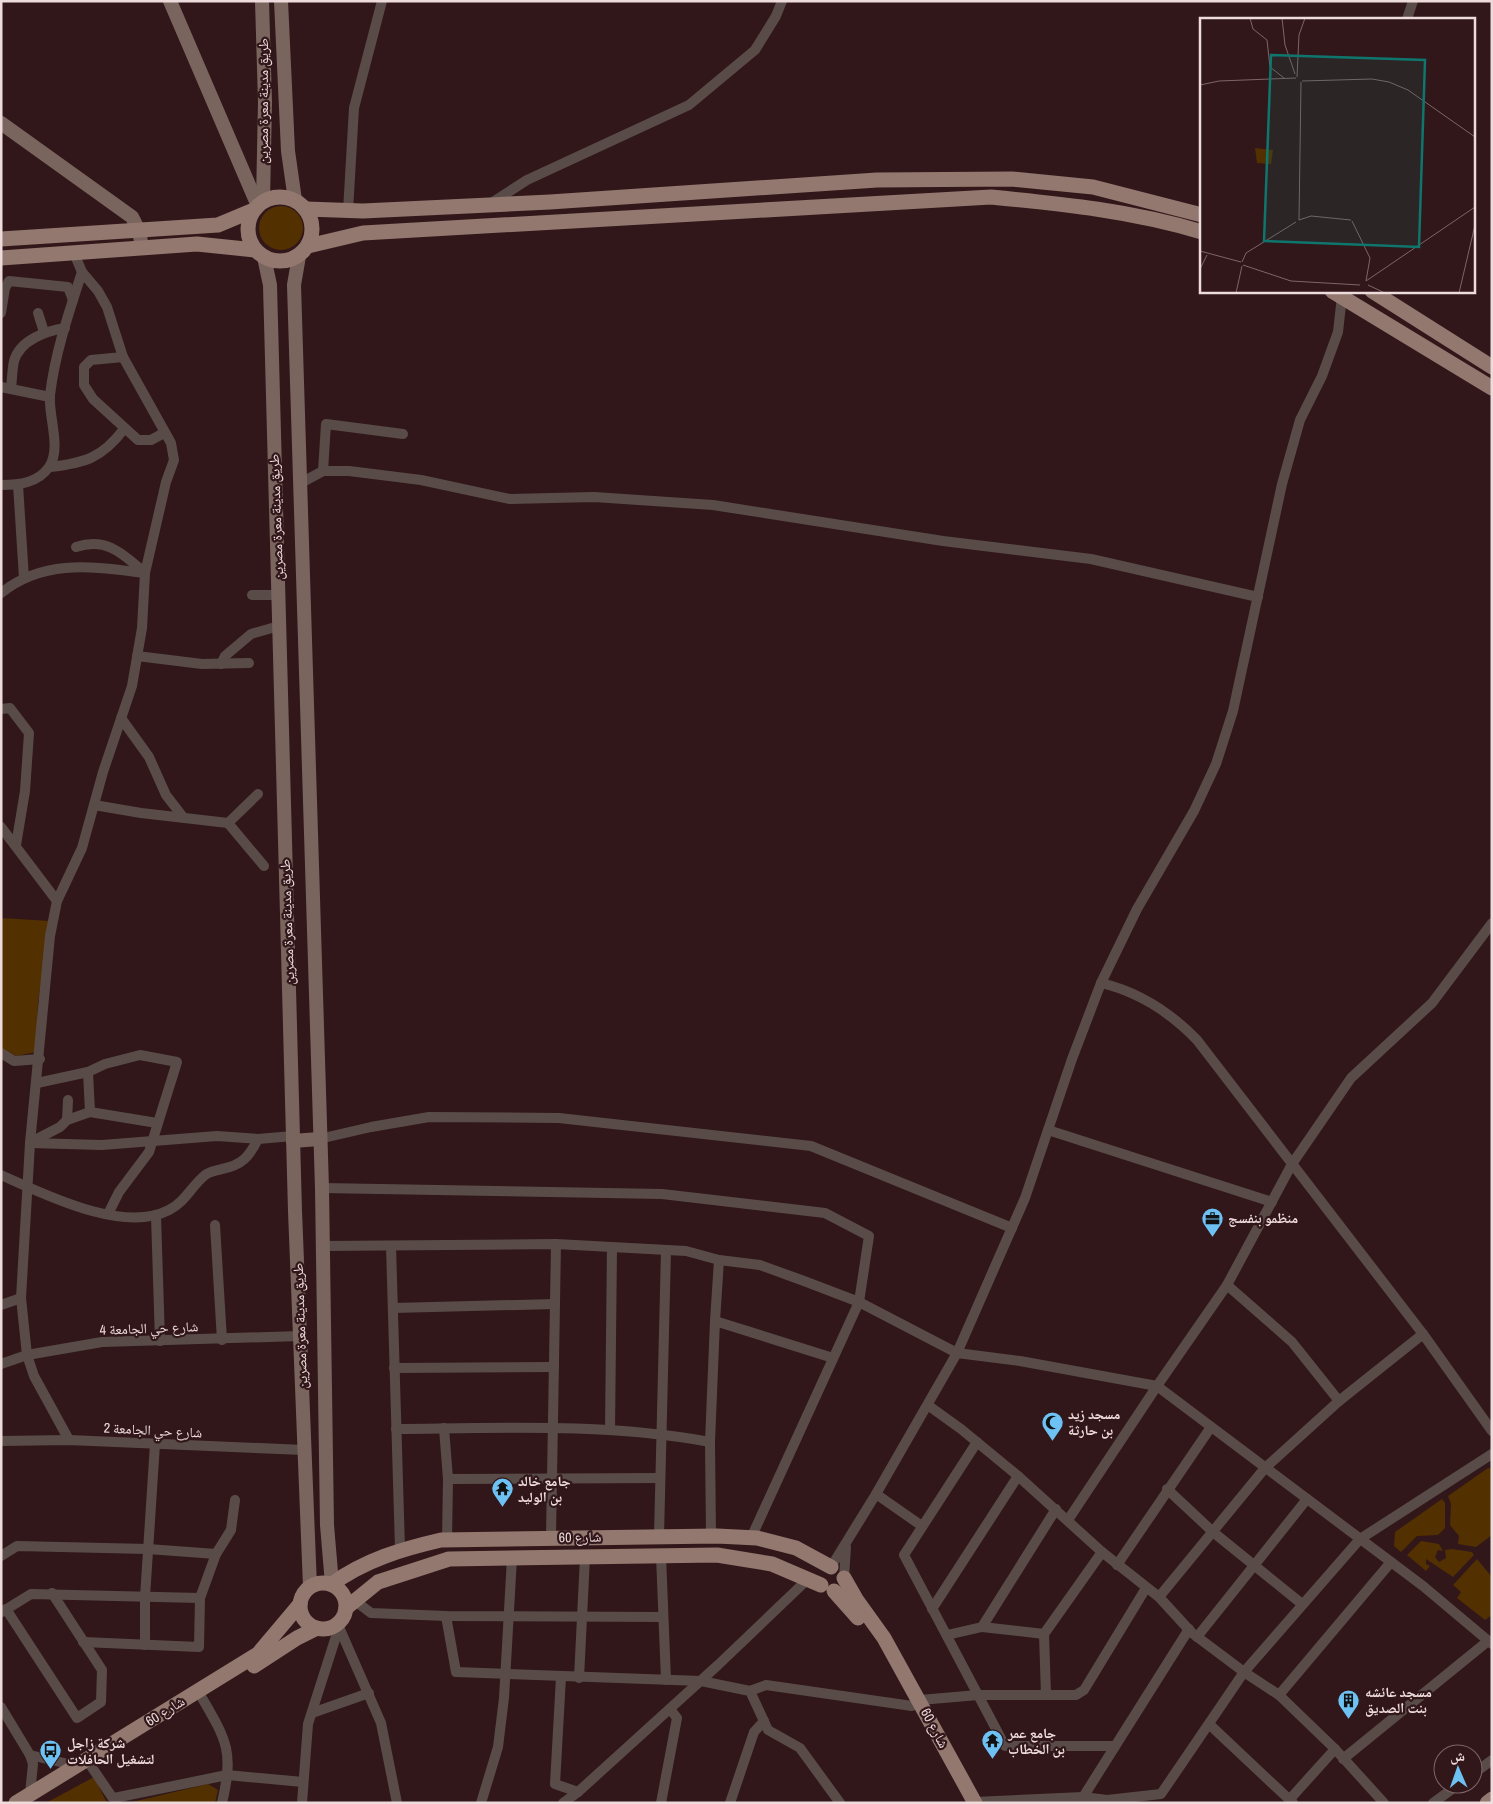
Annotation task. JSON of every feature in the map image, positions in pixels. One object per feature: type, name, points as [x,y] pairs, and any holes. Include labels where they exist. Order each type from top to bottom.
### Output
[{"type":"main road","points":[[170,1],[259,206],[248,229],[250,240],[259,253]]},
{"type":"main road","name":"طريق مدينة معرة مصرين","points":[[259,206],[265,102],[262,1]]},
{"type":"main road","name":"طريق مدينة معرة مصرين","points":[[281,1],[288,151],[300,204]]},
{"type":"main road","points":[[1,123],[128,213],[139,231],[142,247]]},
{"type":"main road","points":[[1,239],[218,225],[278,197],[300,204],[348,211],[489,205],[877,180],[1012,179],[1093,187],[1200,214]]},
{"type":"main road","points":[[1,258],[197,244],[259,253],[282,262],[304,251],[363,233],[991,197],[1088,207],[1156,218],[1200,231]]},
{"type":"main road","points":[[300,204],[313,227],[304,251]]},
{"type":"main road","name":"طريق مدينة معرة مصرين","points":[[304,251],[294,285],[322,1188],[327,1525],[332,1584]]},
{"type":"main road","name":"طريق مدينة معرة مصرين","points":[[259,253],[270,286],[293,1138],[310,1587]]},
{"type":"main road","points":[[1374,292],[1492,367]]},
{"type":"main road","points":[[1337,294],[1492,388]]},
{"type":"main road","points":[[293,1138],[319,1139]]},
{"type":"main road","name":"شارع 60","points":[[332,1584],[350,1571],[400,1549],[447,1540],[659,1536],[752,1538],[796,1548],[831,1567]]},
{"type":"main road","name":"شارع 60","points":[[346,1613],[378,1582],[449,1559],[717,1555],[772,1564],[821,1585],[847,1604],[867,1630],[916,1703],[975,1802]]},
{"type":"main road","points":[[368,1562],[378,1582]]},
{"type":"main road","points":[[831,1567],[840,1570],[844,1578],[842,1587],[821,1585],[819,1580],[822,1571],[831,1567]]},
{"type":"main road","name":"شارع 60","points":[[844,1578],[856,1599],[884,1638],[965,1803]]},
{"type":"main road","points":[[322,1582],[332,1584],[342,1593],[346,1613],[333,1626],[317,1628],[304,1619],[300,1604],[302,1596],[310,1587],[322,1582]]},
{"type":"main road","name":"شارع 60","points":[[84,1766],[258,1654],[300,1604]]},
{"type":"main road","name":"شارع 60","points":[[16,1803],[31,1798],[202,1698],[297,1638],[317,1628]]},
{"type":"main road","points":[[1487,1803],[1492,1799]]},
{"type":"street","points":[[348,211],[354,108],[382,1]]},
{"type":"street","points":[[489,205],[527,180],[689,104],[755,50],[776,16],[782,1]]},
{"type":"street","points":[[1408,18],[1413,1]]},
{"type":"street","points":[[69,1440],[34,1376],[27,1355],[21,1298],[30,1143],[40,1059],[50,936],[57,901],[82,848],[132,686],[146,573],[166,482],[174,460],[171,443],[164,433],[147,396],[123,357],[108,307],[98,291],[82,272],[74,253]]},
{"type":"street","points":[[50,467],[55,444],[50,397],[65,328],[82,272]]},
{"type":"street","points":[[1,313],[5,288],[9,280],[68,287],[73,300]]},
{"type":"street","points":[[831,1567],[929,1406],[957,1353],[1025,1198],[1072,1059],[1101,983],[1137,909],[1194,811],[1216,764],[1234,711],[1282,484],[1300,420],[1322,376],[1338,332],[1337,294]]},
{"type":"street","points":[[38,313],[44,332]]},
{"type":"street","points":[[50,397],[6,388],[16,356],[23,348],[44,332],[65,328]]},
{"type":"street","points":[[123,357],[91,360],[84,367],[84,385],[93,399],[138,440],[144,441],[164,433]]},
{"type":"street","points":[[323,472],[326,424],[403,434]]},
{"type":"street","points":[[1,485],[18,485],[33,481],[50,467],[78,464],[93,458],[106,450],[124,429]]},
{"type":"street","points":[[299,484],[323,472],[348,471],[421,480],[510,499],[594,497],[713,505],[934,539],[1091,559],[1258,597]]},
{"type":"street","points":[[18,485],[24,578]]},
{"type":"street","points":[[76,547],[96,543],[110,546],[120,551],[146,573]]},
{"type":"street","points":[[1,593],[39,571],[56,568],[90,566],[146,573]]},
{"type":"street","points":[[252,595],[278,596]]},
{"type":"street","points":[[221,664],[225,656],[251,634],[279,626]]},
{"type":"street","points":[[137,656],[166,661],[221,664],[249,663]]},
{"type":"street","points":[[1,709],[10,708],[29,733],[25,790],[16,845]]},
{"type":"street","points":[[122,718],[149,757],[166,795],[183,817]]},
{"type":"street","points":[[228,824],[258,794]]},
{"type":"street","points":[[94,805],[141,814],[183,817],[228,824],[264,866]]},
{"type":"street","points":[[1,827],[57,901]]},
{"type":"street","points":[[1068,1520],[1156,1386],[1227,1285],[1292,1164],[1351,1078],[1432,1003],[1492,923]]},
{"type":"street","points":[[1101,983],[1127,991],[1146,1000],[1187,1029],[1423,1334],[1492,1431]]},
{"type":"street","points":[[1,1053],[14,1061],[40,1059]]},
{"type":"street","points":[[37,1083],[88,1072],[105,1064],[140,1055],[176,1062],[147,1157],[119,1192],[108,1214]]},
{"type":"street","points":[[88,1072],[90,1112]]},
{"type":"street","points":[[68,1100],[63,1123],[68,1145]]},
{"type":"street","points":[[30,1143],[63,1123],[90,1112],[158,1123]]},
{"type":"street","points":[[319,1139],[371,1127],[429,1117],[559,1118],[811,1146],[1012,1228]]},
{"type":"street","points":[[1048,1130],[1272,1202]]},
{"type":"street","points":[[30,1143],[68,1145],[152,1142],[224,1135],[258,1139],[293,1138]]},
{"type":"street","points":[[1,1175],[27,1188],[108,1214],[140,1217],[156,1216],[181,1202],[208,1173],[244,1162],[258,1139]]},
{"type":"street","points":[[322,1188],[662,1194],[825,1213],[869,1236],[859,1302],[752,1538]]},
{"type":"street","points":[[156,1216],[160,1341]]},
{"type":"street","points":[[215,1225],[222,1340]]},
{"type":"street","points":[[323,1246],[556,1244],[686,1251],[718,1260],[760,1265],[859,1302],[957,1353],[1020,1361],[1156,1386],[1391,1562],[1490,1642],[1344,1758]]},
{"type":"street","points":[[551,1537],[556,1244]]},
{"type":"street","points":[[391,1246],[400,1549]]},
{"type":"street","points":[[610,1430],[612,1247]]},
{"type":"street","points":[[659,1536],[666,1250]]},
{"type":"street","points":[[711,1536],[710,1442],[718,1260]]},
{"type":"street","points":[[1227,1285],[1292,1342],[1339,1401]]},
{"type":"street","points":[[1,1304],[21,1298]]},
{"type":"street","points":[[393,1308],[555,1304]]},
{"type":"street","points":[[715,1321],[833,1358]]},
{"type":"street","points":[[1159,1597],[1265,1468],[1339,1401],[1423,1334]]},
{"type":"street","name":"شارع حي الجامعة 4","points":[[1,1364],[27,1355],[102,1342],[222,1340],[300,1336]]},
{"type":"street","points":[[394,1368],[554,1368]]},
{"type":"street","points":[[929,1406],[1018,1476],[1102,1552],[1159,1597],[1189,1629],[1244,1672],[1279,1695],[1344,1758],[1384,1803]]},
{"type":"street","points":[[1118,1564],[1211,1426]]},
{"type":"street","points":[[444,1428],[448,1479],[447,1540]]},
{"type":"street","points":[[396,1429],[553,1428],[610,1430],[661,1433],[710,1442]]},
{"type":"street","name":"شارع حي الجامعة 2","points":[[1,1441],[69,1440],[304,1450]]},
{"type":"street","points":[[977,1442],[904,1555],[1005,1746],[1115,1746]]},
{"type":"street","points":[[145,1645],[145,1597],[154,1444]]},
{"type":"street","points":[[975,1802],[1107,1800],[1161,1794],[1210,1725],[1244,1672],[1360,1539],[1492,1454]]},
{"type":"street","points":[[932,1609],[1018,1476]]},
{"type":"street","points":[[448,1479],[552,1477],[660,1478]]},
{"type":"street","points":[[1168,1489],[1213,1532],[1302,1604]]},
{"type":"street","points":[[876,1494],[922,1526]]},
{"type":"street","points":[[1198,1636],[1307,1499]]},
{"type":"street","points":[[83,1642],[199,1647],[200,1598],[216,1554],[231,1530],[235,1500]]},
{"type":"street","points":[[982,1627],[1056,1510]]},
{"type":"street","points":[[844,1578],[846,1545]]},
{"type":"street","points":[[1,1556],[17,1546],[148,1549],[216,1554]]},
{"type":"street","points":[[1046,1694],[1044,1634],[1102,1552]]},
{"type":"street","points":[[661,1556],[666,1680]]},
{"type":"street","points":[[579,1678],[580,1616],[585,1557]]},
{"type":"street","points":[[481,1803],[498,1747],[504,1698],[512,1558]]},
{"type":"street","points":[[1279,1695],[1391,1562]]},
{"type":"street","points":[[563,1803],[578,1792],[701,1681],[821,1585]]},
{"type":"street","points":[[446,1616],[456,1672],[701,1681],[750,1691],[766,1684],[916,1703],[978,1695],[1076,1694],[1084,1690],[1146,1588]]},
{"type":"street","points":[[52,1593],[102,1670],[101,1702],[77,1718],[4,1611],[31,1594],[52,1593],[200,1598]]},
{"type":"street","points":[[346,1613],[446,1616],[663,1617]]},
{"type":"street","points":[[346,1613],[369,1693],[381,1723],[397,1803]]},
{"type":"street","points":[[302,1803],[308,1724],[346,1613]]},
{"type":"street","points":[[946,1635],[982,1627],[1044,1634]]},
{"type":"street","points":[[1081,1800],[1189,1629]]},
{"type":"street","points":[[561,1677],[555,1784],[578,1792]]},
{"type":"street","points":[[750,1691],[768,1730],[800,1748],[840,1803]]},
{"type":"street","points":[[312,1713],[369,1693]]},
{"type":"street","points":[[202,1698],[225,1738],[229,1763],[222,1803]]},
{"type":"street","points":[[1,1707],[30,1755],[33,1764],[31,1798]]},
{"type":"street","points":[[661,1803],[677,1718],[670,1709]]},
{"type":"street","points":[[730,1803],[754,1732],[764,1721]]},
{"type":"street","points":[[1210,1725],[1292,1801],[1335,1749]]},
{"type":"street","points":[[30,1755],[84,1766],[114,1798],[227,1775],[303,1782]]},
{"type":"street","points":[[1433,1803],[1445,1794]]},
{"type":"shaded area","points":[[277,206],[285,206],[297,212],[303,228],[297,244],[285,250],[277,250],[265,244],[259,232],[259,224],[265,212]]},
{"type":"shaded area","points":[[1,918],[50,921],[38,1002],[36,1052],[16,1056],[1,1048]]},
{"type":"shaded area","points":[[1488,1468],[1492,1469],[1492,1535],[1476,1547],[1458,1544],[1459,1536],[1450,1525],[1451,1504],[1448,1496]]},
{"type":"shaded area","points":[[1442,1499],[1445,1503],[1445,1528],[1438,1535],[1417,1536],[1401,1552],[1394,1546],[1395,1532]]},
{"type":"shaded area","points":[[1421,1541],[1439,1544],[1443,1551],[1438,1550],[1435,1557],[1439,1562],[1446,1558],[1445,1550],[1452,1549],[1472,1552],[1474,1555],[1453,1577],[1426,1559],[1426,1564],[1430,1566],[1426,1571],[1407,1555]]},
{"type":"shaded area","points":[[1477,1559],[1492,1577],[1492,1615],[1485,1620],[1457,1598],[1461,1592],[1453,1585]]},
{"type":"shaded area","points":[[94,1777],[107,1803],[46,1803]]},
{"type":"shaded area","points":[[208,1784],[218,1790],[215,1803],[128,1803]]},
{"type":"place","name":"منظمو بنفسج","points":[[1212,1237]]},
{"type":"place","name":"مسجد زيد بن حارثة","points":[[1052,1441]]},
{"type":"place","name":"جامع خالد بن الوليد","points":[[502,1508]]},
{"type":"place","name":"مسجد عائشه بنت الصديق","points":[[1349,1719]]},
{"type":"place","name":"جامع عمر بن الخطاب","points":[[992,1760]]},
{"type":"place","name":"شركة زاجل لتشغيل الحافلات","points":[[51,1770]]}]
